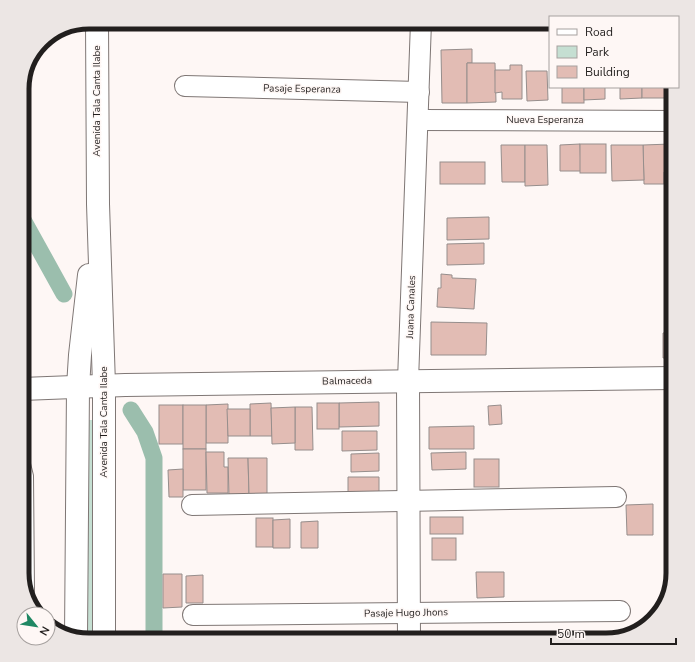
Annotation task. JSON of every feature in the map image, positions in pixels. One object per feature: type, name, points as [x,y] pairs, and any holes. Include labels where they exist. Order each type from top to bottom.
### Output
[{"type":"street","name":"Avenida Tala Canta Ilabe","points":[[97,29],[98,204],[104,385],[104,633]]},
{"type":"street","name":"Juana Canales","points":[[409,633],[408,381],[421,29]]},
{"type":"street","name":"Pasaje Esperanza","points":[[185,86],[419,92]]},
{"type":"street","name":"Nueva Esperanza","points":[[418,120],[666,121]]},
{"type":"street","name":"Avenida Tala Canta Ilabe","points":[[76,631],[78,387],[80,355],[98,204]]},
{"type":"street","name":"Balmaceda","points":[[29,389],[104,385],[666,378]]},
{"type":"street","points":[[192,505],[616,497]]},
{"type":"street","name":"Pasaje Hugo Jhons","points":[[193,615],[620,610]]},
{"type":"green space","points":[[85,420],[98,420],[98,633],[84,633]]},
{"type":"building","points":[[472,49],[472,63],[467,63],[467,103],[442,103],[441,50]]},
{"type":"building","points":[[467,63],[495,63],[496,102],[467,103]]},
{"type":"building","points":[[510,65],[522,65],[522,99],[502,99],[502,92],[495,93],[495,70],[510,70]]},
{"type":"building","points":[[526,71],[547,71],[548,100],[527,101]]},
{"type":"building","points":[[562,88],[584,88],[584,103],[562,103]]},
{"type":"building","points":[[584,88],[605,88],[605,99],[584,100]]},
{"type":"building","points":[[620,88],[642,88],[642,98],[620,99]]},
{"type":"building","points":[[642,88],[666,88],[666,98],[642,98]]},
{"type":"building","points":[[580,144],[581,171],[560,171],[560,145]]},
{"type":"building","points":[[580,144],[606,144],[606,173],[580,173]]},
{"type":"building","points":[[666,144],[666,172],[664,172],[664,184],[644,184],[643,145]]},
{"type":"building","points":[[501,145],[525,145],[525,182],[502,182]]},
{"type":"building","points":[[525,145],[547,145],[548,185],[525,186]]},
{"type":"building","points":[[611,145],[643,145],[644,180],[612,181]]},
{"type":"building","points":[[440,162],[485,162],[485,184],[440,184]]},
{"type":"building","points":[[489,217],[489,239],[447,240],[447,218]]},
{"type":"building","points":[[484,243],[484,264],[447,265],[447,244]]},
{"type":"building","points":[[441,274],[452,275],[452,278],[476,279],[474,309],[437,307],[438,288],[441,288]]},
{"type":"building","points":[[431,322],[487,323],[486,355],[431,355]]},
{"type":"building","points":[[663,333],[666,333],[666,358],[663,358]]},
{"type":"building","points":[[379,402],[379,426],[339,427],[339,403]]},
{"type":"building","points":[[271,403],[272,436],[250,436],[250,404]]},
{"type":"building","points":[[317,403],[339,403],[339,429],[317,429]]},
{"type":"building","points":[[228,404],[228,443],[206,443],[206,405]]},
{"type":"building","points":[[159,405],[183,405],[183,444],[159,444]]},
{"type":"building","points":[[183,405],[206,405],[206,449],[183,449]]},
{"type":"building","points":[[501,405],[502,424],[489,425],[488,406]]},
{"type":"building","points":[[295,407],[312,407],[313,450],[295,450]]},
{"type":"building","points":[[295,407],[295,443],[272,444],[271,408]]},
{"type":"building","points":[[227,409],[250,409],[250,436],[228,436]]},
{"type":"building","points":[[474,426],[474,449],[429,449],[429,427]]},
{"type":"building","points":[[342,431],[377,431],[377,450],[342,451]]},
{"type":"building","points":[[183,449],[206,449],[206,490],[183,490]]},
{"type":"building","points":[[206,452],[224,452],[224,467],[228,467],[228,493],[207,493]]},
{"type":"building","points":[[466,452],[466,469],[432,470],[431,453]]},
{"type":"building","points":[[379,453],[379,471],[351,472],[351,454]]},
{"type":"building","points":[[228,458],[248,458],[249,496],[229,496]]},
{"type":"building","points":[[248,458],[267,458],[267,494],[249,494]]},
{"type":"building","points":[[474,459],[499,459],[499,487],[474,487]]},
{"type":"building","points":[[183,469],[183,497],[169,497],[168,470]]},
{"type":"building","points":[[348,477],[379,477],[379,494],[348,495]]},
{"type":"building","points":[[653,504],[653,535],[627,535],[626,505]]},
{"type":"building","points":[[430,517],[463,517],[463,534],[430,534]]},
{"type":"building","points":[[256,518],[273,518],[273,547],[256,547]]},
{"type":"building","points":[[290,519],[290,548],[273,548],[273,520]]},
{"type":"building","points":[[318,521],[318,548],[301,548],[301,522]]},
{"type":"building","points":[[432,538],[456,538],[456,560],[432,560]]},
{"type":"building","points":[[476,572],[504,572],[504,597],[477,598]]},
{"type":"building","points":[[163,574],[182,574],[182,607],[163,608]]},
{"type":"building","points":[[203,575],[203,603],[186,603],[186,576]]},
{"type":"waterway","points":[[29,231],[64,294]]},
{"type":"waterway","points":[[131,410],[145,432],[154,458],[154,633]]}]
